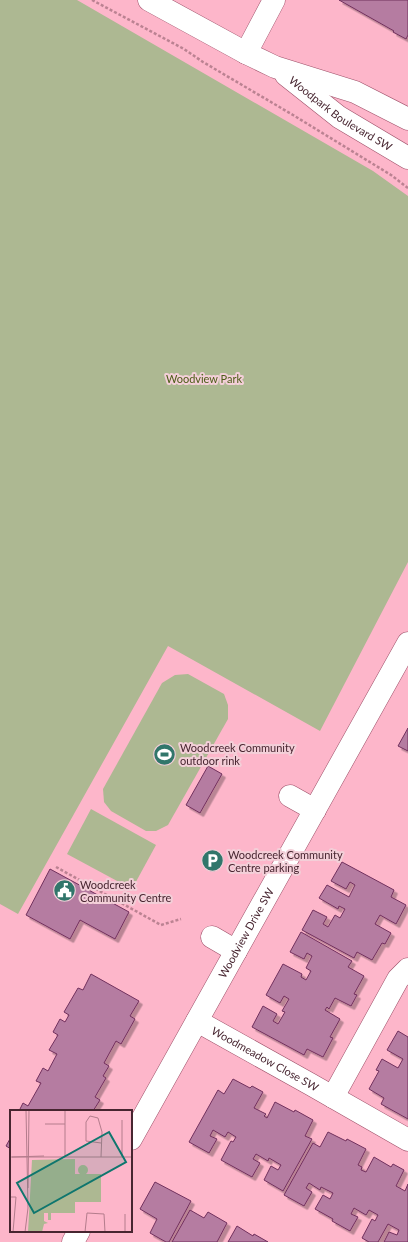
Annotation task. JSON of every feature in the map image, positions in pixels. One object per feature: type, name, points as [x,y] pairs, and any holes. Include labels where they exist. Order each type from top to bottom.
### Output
[{"type":"street","name":"Woodpark Boulevard SW","points":[[149,0],[246,53],[275,67],[355,92],[408,119]]},
{"type":"street","points":[[246,53],[274,0]]},
{"type":"street","name":"Woodpark Boulevard SW","points":[[275,67],[339,117],[408,158]]},
{"type":"street","name":"Woodview Drive SW","points":[[132,1137],[407,646]]},
{"type":"street","points":[[290,796],[315,810]]},
{"type":"street","points":[[212,937],[236,951]]},
{"type":"street","points":[[334,1097],[398,980],[408,970]]},
{"type":"street","name":"Woodmeadow Close SW","points":[[197,1021],[408,1140]]},
{"type":"path","points":[[92,0],[184,49],[203,62],[378,167],[408,188]]},
{"type":"path","points":[[56,867],[161,925],[181,919]]},
{"type":"green space","name":"Woodview Park","points":[[0,0],[77,0],[373,171],[408,196],[408,562],[320,731],[168,646],[18,914],[0,904]]},
{"type":"green space","name":"Woodcreek Community outdoor rink","points":[[188,674],[224,694],[228,705],[228,719],[168,825],[156,831],[146,831],[111,811],[104,802],[103,789],[162,683],[175,675]]},
{"type":"green space","points":[[91,809],[156,845],[132,889],[67,854]]},
{"type":"building","points":[[339,0],[408,0],[408,35],[406,39],[393,32],[394,31]]},
{"type":"building","points":[[408,728],[408,751],[398,746]]},
{"type":"building","points":[[208,766],[222,774],[200,813],[186,805]]},
{"type":"building","points":[[342,862],[394,890],[391,897],[406,905],[396,924],[380,915],[375,924],[391,933],[385,944],[382,943],[372,960],[357,952],[354,958],[302,930],[313,910],[327,917],[323,924],[328,927],[335,915],[340,918],[345,909],[339,906],[338,909],[319,898],[327,885],[349,897],[355,885],[350,882],[346,889],[331,881]]},
{"type":"building","name":"Woodcreek Community Centre","points":[[50,869],[129,912],[115,939],[80,920],[70,939],[26,915]]},
{"type":"building","points":[[301,932],[352,961],[348,967],[364,976],[354,994],[357,995],[351,1006],[335,998],[329,1009],[327,1007],[325,1010],[340,1019],[330,1037],[333,1038],[323,1057],[307,1049],[304,1055],[252,1027],[263,1006],[277,1014],[273,1021],[278,1024],[285,1012],[282,1011],[289,999],[284,996],[280,1003],[266,995],[283,964],[302,974],[301,977],[306,980],[311,971],[306,968],[312,956],[307,953],[304,959],[290,952]]},
{"type":"building","points":[[91,974],[139,1001],[130,1016],[135,1019],[121,1044],[116,1041],[104,1063],[109,1066],[103,1076],[106,1078],[95,1097],[100,1100],[94,1110],[20,1110],[23,1103],[28,1106],[41,1083],[36,1081],[43,1068],[48,1071],[57,1054],[49,1050],[58,1035],[53,1032],[60,1019],[65,1022],[69,1015],[64,1012],[78,988],[83,990]]},
{"type":"building","points":[[398,1031],[408,1037],[408,1119],[381,1104],[384,1098],[369,1089],[379,1071],[376,1070],[382,1059],[398,1068],[403,1059],[387,1050]]},
{"type":"building","points":[[233,1079],[250,1088],[252,1086],[263,1092],[254,1108],[266,1114],[264,1116],[267,1118],[275,1102],[294,1112],[295,1110],[313,1120],[305,1136],[312,1139],[283,1191],[264,1180],[271,1166],[278,1170],[281,1165],[269,1158],[268,1161],[256,1154],[253,1159],[260,1163],[252,1177],[221,1160],[231,1141],[233,1142],[236,1137],[228,1132],[225,1137],[213,1130],[210,1136],[217,1139],[209,1153],[189,1142],[218,1090],[224,1094]]},
{"type":"building","points":[[328,1132],[346,1141],[347,1139],[366,1149],[358,1165],[362,1167],[361,1170],[366,1172],[374,1157],[391,1167],[393,1164],[404,1170],[396,1186],[405,1191],[408,1184],[408,1242],[384,1242],[389,1232],[397,1235],[399,1230],[388,1224],[378,1242],[369,1242],[362,1238],[372,1219],[375,1221],[378,1215],[369,1210],[366,1215],[354,1208],[351,1214],[358,1217],[350,1231],[332,1221],[333,1219],[315,1209],[323,1195],[330,1199],[333,1193],[321,1187],[320,1190],[309,1183],[306,1188],[312,1192],[304,1206],[284,1195],[313,1143],[320,1147]]},
{"type":"building","points":[[10,1139],[10,1148],[6,1146]]},
{"type":"building","points":[[155,1182],[191,1201],[169,1242],[166,1242],[150,1233],[157,1219],[140,1209]]},
{"type":"building","points":[[190,1210],[204,1218],[208,1212],[227,1223],[217,1242],[172,1242]]},
{"type":"building","points":[[237,1226],[253,1236],[254,1234],[268,1242],[228,1242]]},
{"type":"place","name":"Woodcreek Community outdoor rink","points":[[165,754]]},
{"type":"place","name":"Woodcreek Community Centre parking","points":[[212,861]]},
{"type":"place","name":"Woodcreek Community Centre","points":[[64,891]]}]
